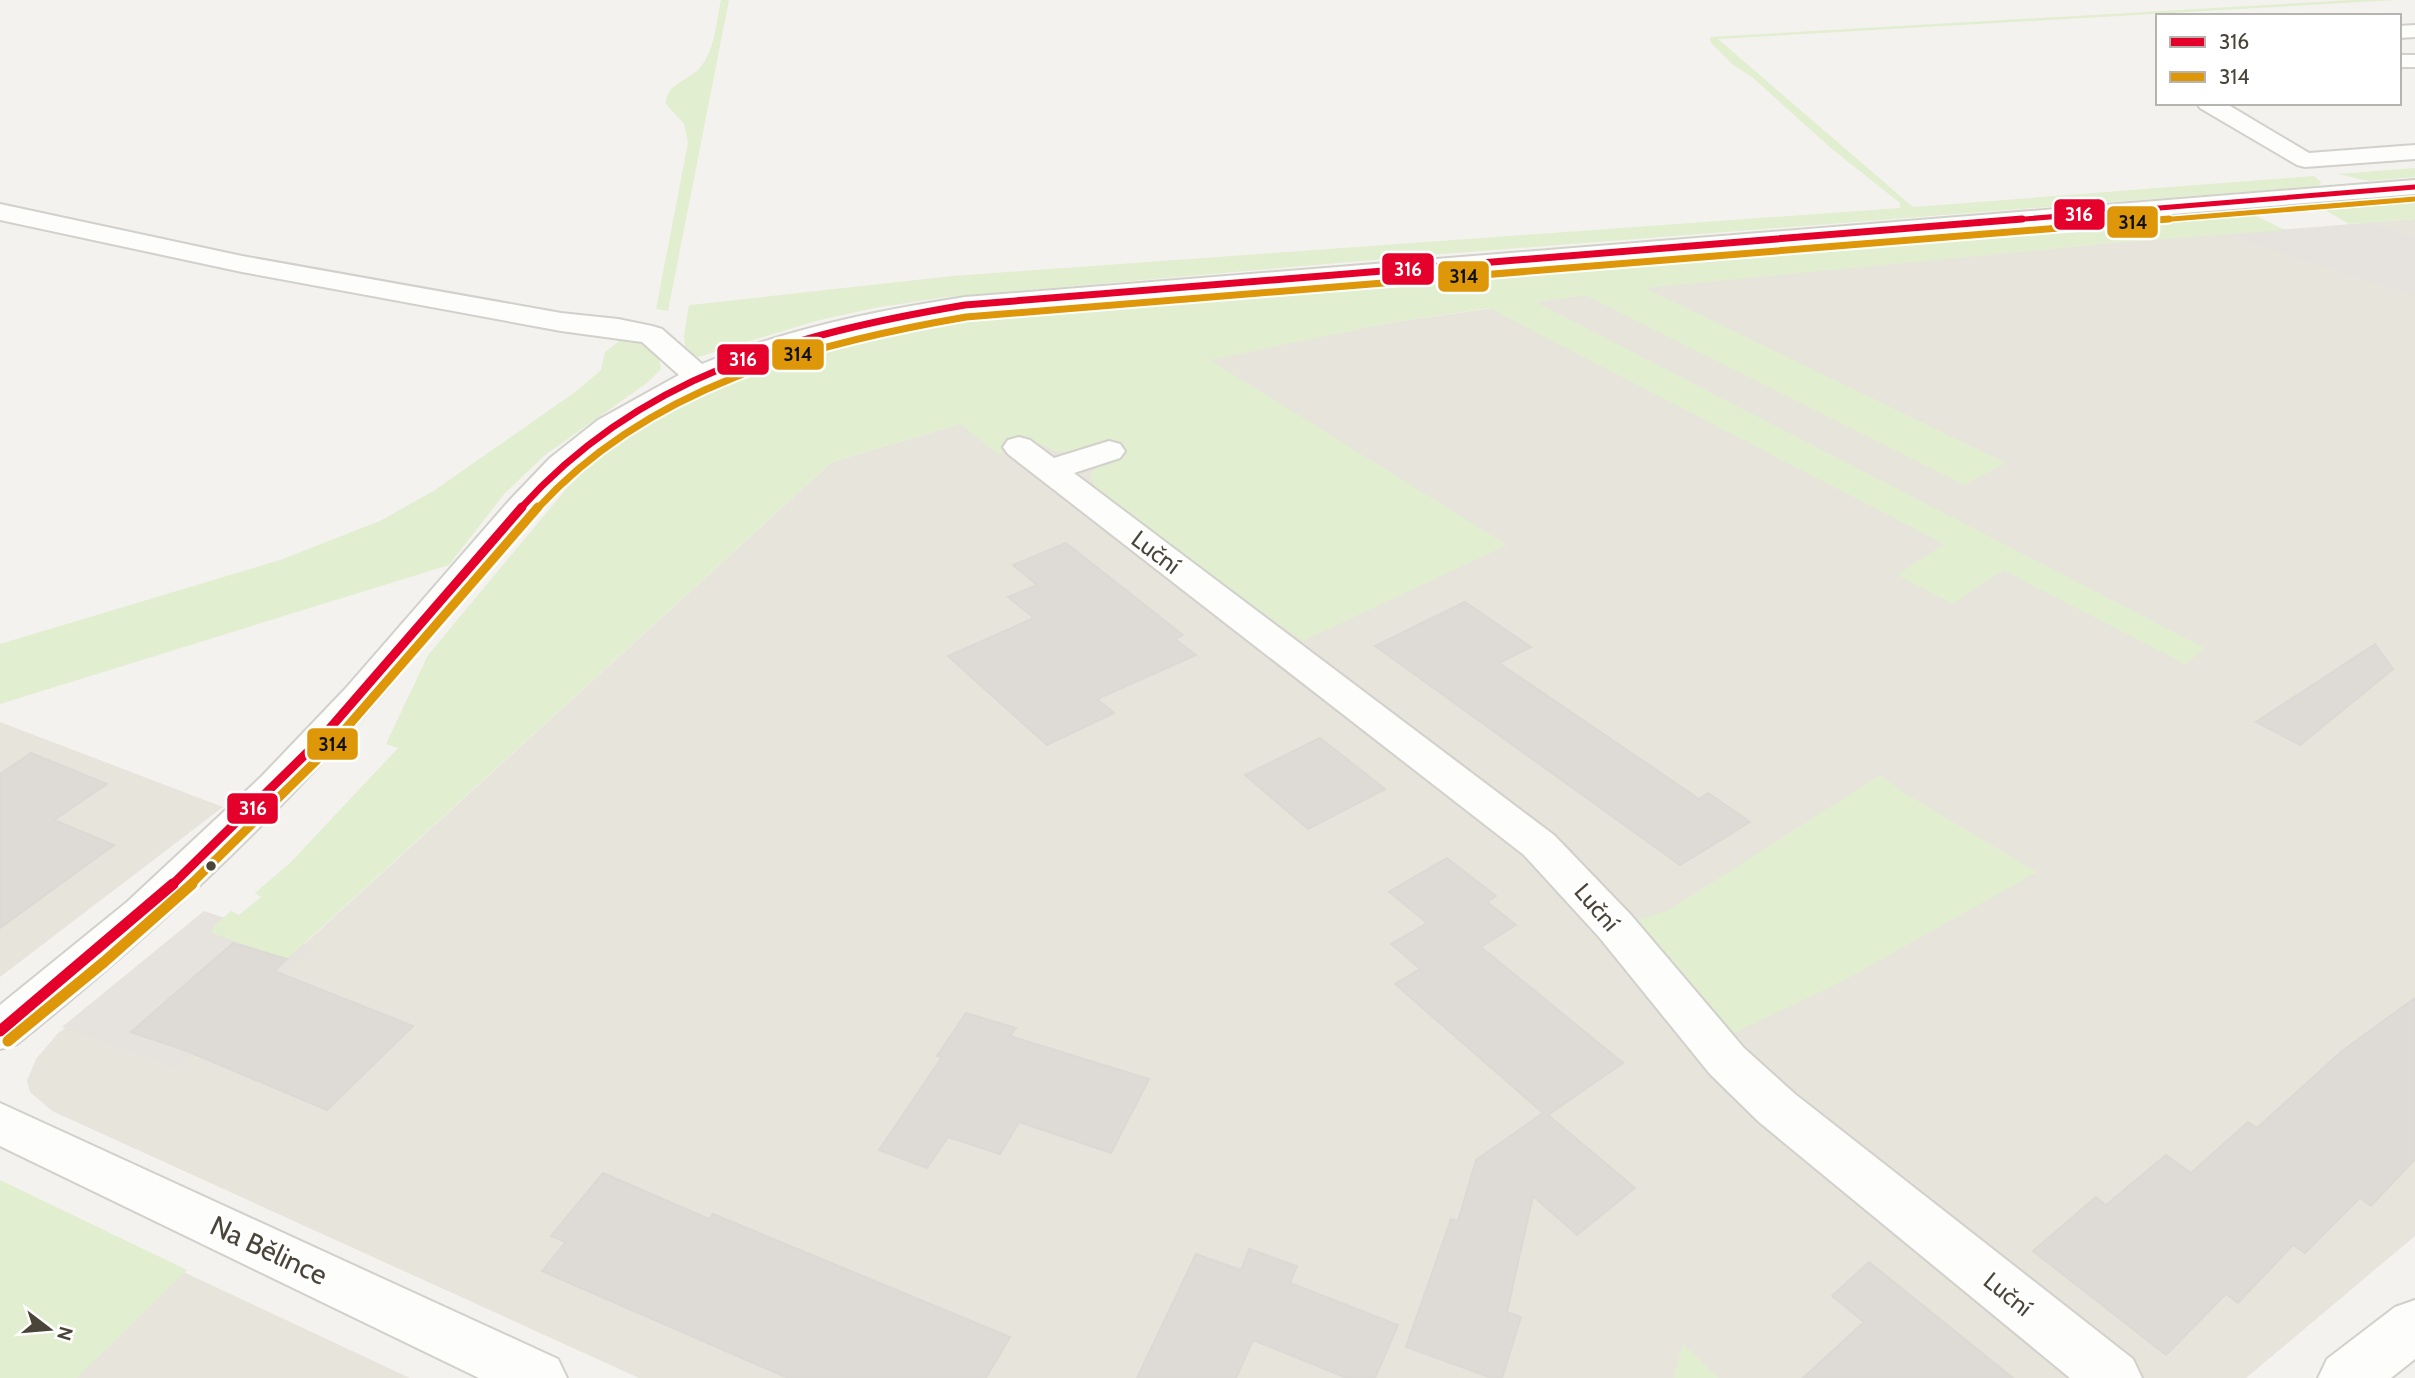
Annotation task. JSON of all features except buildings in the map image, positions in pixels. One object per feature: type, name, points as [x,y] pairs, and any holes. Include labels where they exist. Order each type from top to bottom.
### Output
[{"type":"street","points":[[2210,105],[2359,191]]},
{"type":"street","points":[[2305,160],[2415,152]]},
{"type":"street","points":[[0,1031],[74,972],[249,815],[316,746],[562,463],[609,427],[741,357],[807,335],[871,320],[965,305],[2415,187]]},
{"type":"street","points":[[0,212],[242,264],[561,322],[618,328],[652,335],[699,377]]},
{"type":"street","name":"Luční","points":[[1109,451],[1034,459],[1493,807],[1539,845],[1615,926],[1727,1061],[1777,1108],[2113,1378]]},
{"type":"street","name":"Na Bělince","points":[[0,1123],[538,1378]]},
{"type":"street","points":[[2347,1378],[2415,1325]]},
{"type":"shaded area","points":[[2415,219],[2415,1236],[2246,1378],[639,1378],[52,1111],[30,1092],[27,1081],[36,1059],[58,1033],[84,1016],[288,959],[832,462],[960,424],[1209,359],[1394,322],[1687,283],[2111,243]]},
{"type":"shaded area","points":[[2369,223],[2415,238],[2415,296],[2229,235]]},
{"type":"shaded area","points":[[0,722],[223,807],[0,977]]},
{"type":"shaded area","points":[[204,911],[313,947],[177,1068],[62,1027]]},
{"type":"shaded area","points":[[0,1186],[410,1378],[0,1378]]},
{"type":"green space","points":[[721,0],[729,0],[668,311],[656,309],[688,143],[684,124],[666,104],[667,97],[673,87],[699,69],[704,62],[714,36]]},
{"type":"green space","points":[[2351,0],[2396,0],[1718,39],[1913,207],[2314,176],[2321,182],[2319,186],[1442,254],[946,297],[874,308],[816,321],[698,357],[690,356],[685,347],[684,335],[689,305],[952,276],[1900,208],[1900,203],[1832,149],[1752,77],[1733,65],[1711,43],[1710,37]]},
{"type":"green space","points":[[2415,168],[2415,177],[2368,181],[2338,174]]},
{"type":"green space","points":[[2415,196],[2415,219],[2349,224],[2325,210],[2323,202]]},
{"type":"green space","points":[[2232,211],[2252,214],[2285,230],[2111,243],[1645,288],[2006,463],[1964,485],[1585,295],[1536,302],[2205,648],[2185,664],[2003,570],[1953,604],[1897,575],[1944,544],[1489,308],[1394,322],[1210,360],[1507,545],[1303,641],[1100,492],[1092,478],[1094,470],[1118,458],[1078,451],[1057,452],[1035,442],[998,454],[960,424],[832,462],[287,959],[211,933],[214,926],[231,911],[239,915],[261,897],[255,893],[290,863],[398,748],[386,744],[428,655],[567,488],[597,459],[651,420],[716,384],[783,356],[911,322],[1108,300],[1360,284]]},
{"type":"green space","points":[[622,339],[649,347],[657,355],[661,369],[647,383],[545,455],[505,493],[449,565],[0,704],[0,644],[280,560],[380,521],[435,490],[578,390],[601,370],[605,352]]},
{"type":"green space","points":[[1880,775],[1900,790],[2037,872],[1841,982],[1734,1033],[1638,920],[1669,910]]},
{"type":"green space","points":[[0,1180],[187,1270],[77,1378],[0,1378]]},
{"type":"green space","points":[[1683,1344],[1719,1378],[1673,1378]]},
{"type":"transit line","name":"316","points":[[0,1031],[142,913],[275,786],[376,677],[530,497],[575,453],[609,427],[692,380],[780,346],[871,322],[965,305],[2415,187]]},
{"type":"transit line","name":"314","points":[[8,1041],[151,921],[285,794],[386,685],[498,552],[554,490],[585,461],[618,436],[658,412],[742,373],[830,345],[966,317],[2415,199]]}]
